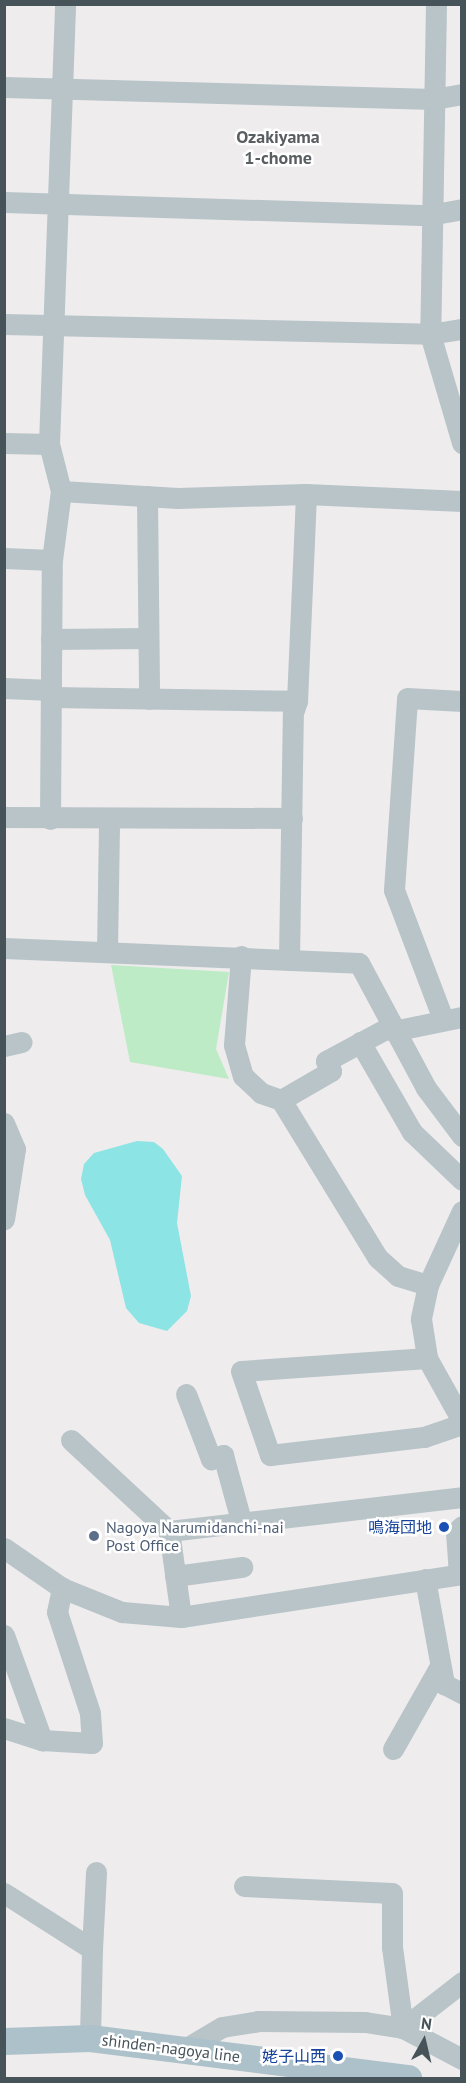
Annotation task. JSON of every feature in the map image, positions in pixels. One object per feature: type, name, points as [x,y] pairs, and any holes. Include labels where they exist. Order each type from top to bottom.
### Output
[{"type":"main road","name":"shinden-nagoya line","points":[[4,2041],[90,2038],[408,2079]]},
{"type":"street","points":[[50,819],[52,560],[61,491],[49,444],[65,4]]},
{"type":"street","points":[[436,4],[429,215],[430,334],[462,442]]},
{"type":"street","points":[[4,87],[434,99],[462,94]]},
{"type":"street","points":[[4,202],[429,215],[462,209]]},
{"type":"street","points":[[4,324],[430,334],[462,329]]},
{"type":"street","points":[[4,443],[49,444]]},
{"type":"street","points":[[61,491],[147,496],[306,494],[462,501]]},
{"type":"street","points":[[289,960],[293,713],[297,701],[306,494]]},
{"type":"street","points":[[147,496],[149,699]]},
{"type":"street","points":[[4,558],[52,560]]},
{"type":"street","points":[[51,639],[148,638]]},
{"type":"street","points":[[4,688],[51,694],[149,699],[297,701]]},
{"type":"street","points":[[281,1100],[331,1071],[326,1062],[360,1042],[392,1028],[452,1018],[394,890],[407,698],[462,701]]},
{"type":"street","points":[[4,817],[50,819],[292,818]]},
{"type":"street","points":[[107,952],[109,818]]},
{"type":"street","points":[[4,948],[241,956],[359,963],[426,1088],[462,1136]]},
{"type":"street","points":[[241,956],[234,1045],[243,1076],[261,1093],[281,1100],[378,1258],[398,1276],[428,1285]]},
{"type":"street","points":[[360,1042],[412,1132],[462,1180]]},
{"type":"street","points":[[4,1123],[10,1147],[4,1219]]},
{"type":"street","points":[[427,1358],[241,1371],[270,1455],[424,1437],[462,1423],[427,1358],[421,1319],[428,1285],[462,1211]]},
{"type":"street","points":[[186,1394],[211,1459],[223,1455],[242,1524]]},
{"type":"street","points":[[71,1440],[169,1531],[181,1617]]},
{"type":"street","points":[[169,1531],[462,1497]]},
{"type":"street","points":[[4,1548],[62,1588],[122,1612],[181,1617],[460,1574],[456,1532],[462,1526]]},
{"type":"street","points":[[175,1576],[242,1567]]},
{"type":"street","points":[[425,1579],[444,1684],[462,1693]]},
{"type":"street","points":[[4,1728],[42,1740],[92,1743],[90,1713],[57,1612],[62,1588]]},
{"type":"street","points":[[4,1635],[42,1740]]},
{"type":"street","points":[[393,1749],[440,1666]]},
{"type":"street","points":[[90,2038],[96,1872]]},
{"type":"street","points":[[244,1886],[392,1893],[392,1947],[403,2028]]},
{"type":"street","points":[[4,1893],[92,1949]]},
{"type":"street","points":[[403,2028],[462,1982]]},
{"type":"street","points":[[183,2049],[222,2027],[258,2021],[365,2022],[403,2028],[462,2059]]},
{"type":"green space","points":[[111,965],[229,972],[216,1049],[229,1079],[130,1062]]},
{"type":"water","points":[[137,1141],[154,1142],[163,1149],[182,1176],[177,1223],[191,1296],[187,1311],[167,1331],[139,1323],[126,1308],[110,1240],[85,1195],[81,1179],[84,1164],[94,1153]]},
{"type":"place","name":"鳴海団地","points":[[444,1527]]},
{"type":"place","name":"Nagoya Narumidanchi-nai Post Office","points":[[94,1536]]},
{"type":"place","name":"姥子山西","points":[[338,2056]]},
{"type":"district","name":"Ozakiyama 1-chome","points":[[278,148]]}]
